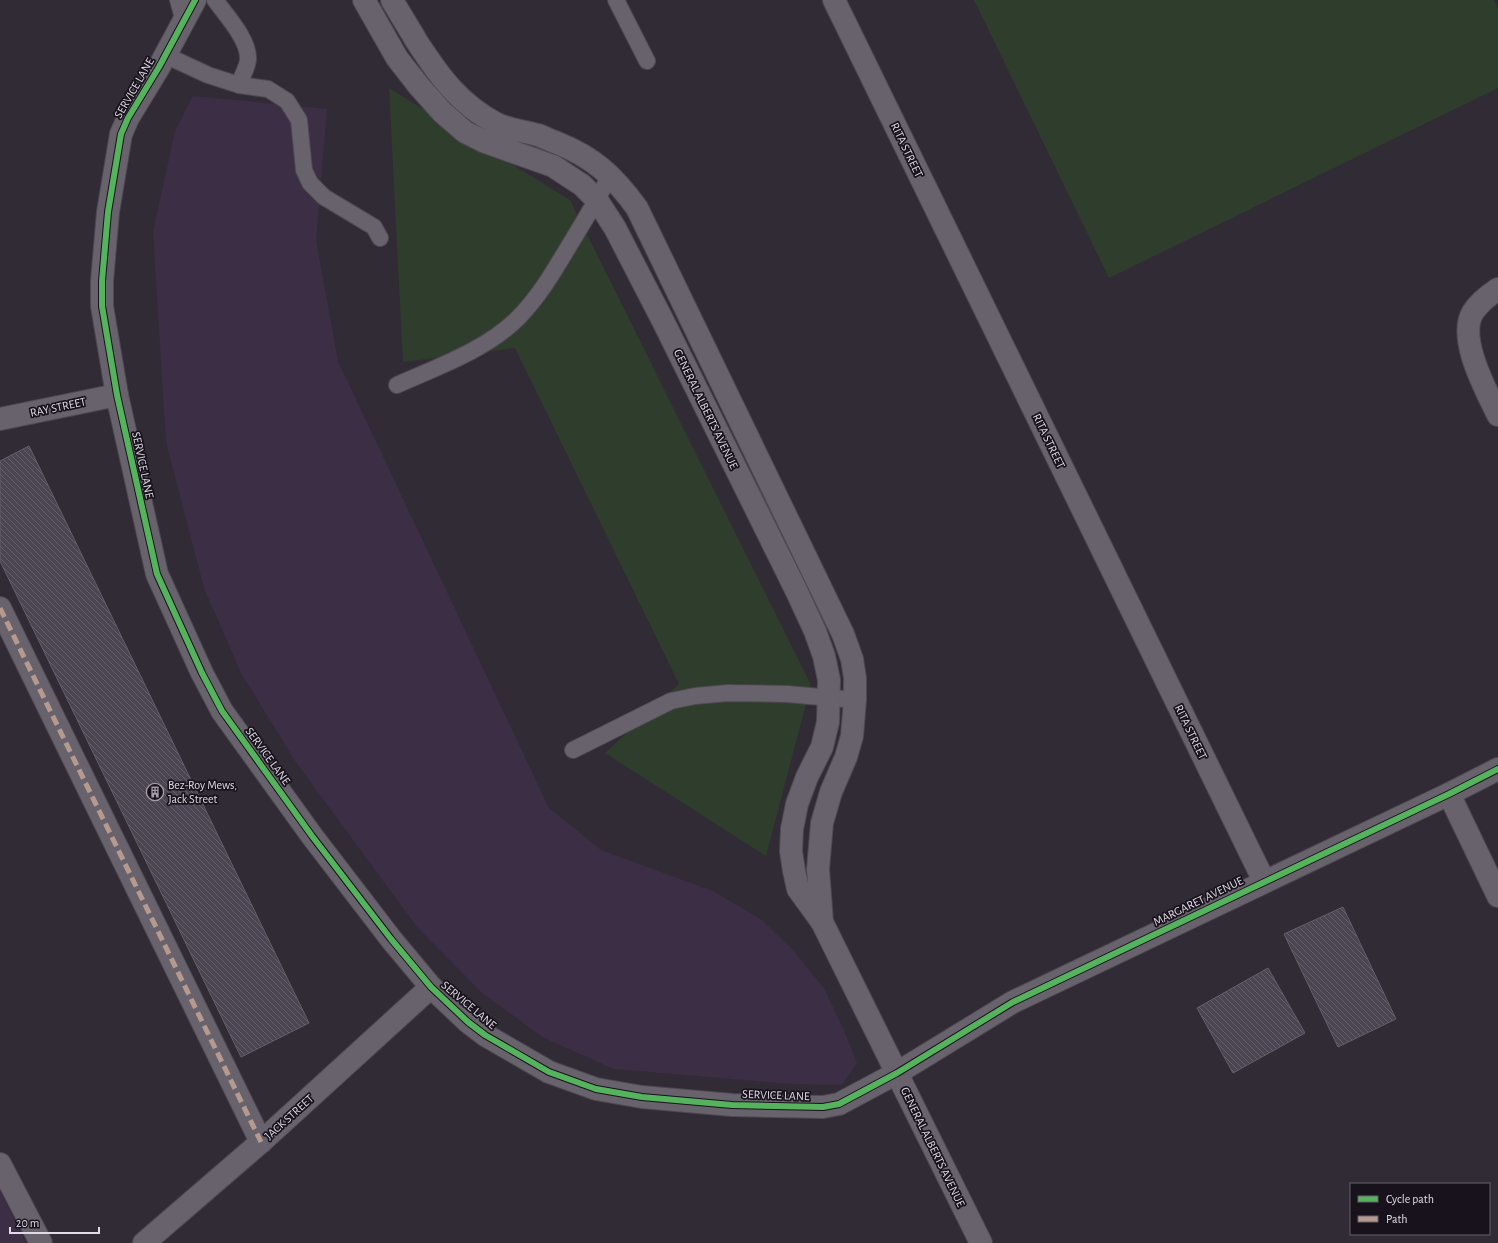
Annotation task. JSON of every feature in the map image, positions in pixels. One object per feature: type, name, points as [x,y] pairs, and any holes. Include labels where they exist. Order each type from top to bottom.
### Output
[{"type":"street","name":"GENERAL ALBERTS AVENUE","points":[[364,0],[397,58],[442,112],[465,132],[485,142],[553,166],[582,185],[597,200],[615,228],[705,406],[815,631],[824,656],[829,680],[828,722],[822,747],[807,777],[797,804],[792,829],[791,851],[798,889],[822,922],[905,1068],[981,1243]]},
{"type":"street","name":"GENERAL ALBERTS AVENUE","points":[[392,0],[444,83],[473,109],[498,124],[511,129],[539,135],[574,150],[588,158],[610,176],[637,208],[843,634],[852,659],[855,678],[855,700],[852,736],[846,757],[831,792],[822,823],[818,869],[822,922]]},
{"type":"street","name":"RITA STREET","points":[[834,0],[1264,881]]},
{"type":"street","name":"SERVICE LANE","points":[[190,6],[165,55],[128,118],[121,134],[108,212],[102,281],[102,306],[117,395],[157,574],[219,705],[312,836],[431,987],[468,1022],[485,1035],[549,1072],[596,1089],[642,1097],[732,1105],[823,1107],[839,1104],[905,1068]]},
{"type":"street","points":[[1498,289],[1488,295],[1473,313],[1468,331],[1472,354],[1484,387],[1498,415]]},
{"type":"street","name":"RAY STREET","points":[[0,420],[117,395]]},
{"type":"street","points":[[705,406],[728,395]]},
{"type":"street","points":[[0,608],[261,1142]]},
{"type":"street","name":"MARGARET AVENUE","points":[[905,1068],[1013,1002],[1449,794],[1498,769]]},
{"type":"street","points":[[1449,794],[1498,896]]},
{"type":"street","name":"JACK STREET","points":[[144,1243],[261,1142],[431,987]]},
{"type":"street","points":[[0,1164],[41,1243]]},
{"type":"lane","points":[[215,0],[237,30],[245,45],[248,59],[239,85]]},
{"type":"lane","points":[[616,0],[647,61]]},
{"type":"lane","points":[[165,55],[208,75],[239,85],[268,89],[287,101],[299,120],[304,170],[310,183],[324,197],[374,227],[380,238]]},
{"type":"lane","points":[[397,385],[467,354],[496,335],[517,318],[534,300],[554,271],[610,176]]},
{"type":"lane","points":[[573,750],[671,701],[695,696],[728,693],[787,694],[855,700]]},
{"type":"shaded area","points":[[193,96],[327,109],[316,240],[338,361],[549,808],[601,850],[713,891],[762,920],[792,949],[824,988],[844,1030],[857,1063],[842,1085],[791,1084],[614,1069],[544,1038],[482,993],[417,927],[295,761],[241,673],[204,588],[166,442],[153,232],[175,131]]},
{"type":"shaded area","points":[[0,1191],[26,1243],[0,1243]]},
{"type":"green space","points":[[974,0],[1494,0],[1498,8],[1498,88],[1109,278]]},
{"type":"green space","points":[[389,88],[570,200],[811,685],[766,856],[605,753],[679,684],[515,348],[403,362]]},
{"type":"building","name":"Bez-Roy Mews, Jack Street","points":[[29,446],[309,1023],[241,1057],[0,561],[0,461]]},
{"type":"building","points":[[1343,907],[1396,1019],[1338,1047],[1284,934]]},
{"type":"building","points":[[1268,968],[1305,1033],[1233,1073],[1197,1008]]},
{"type":"marked path","points":[[0,608],[261,1142]]},
{"type":"cycle path","points":[[195,0],[159,67],[128,118],[121,134],[108,212],[102,281],[102,306],[117,395],[157,574],[202,673],[222,711],[312,836],[391,939],[431,987],[468,1022],[485,1035],[549,1072],[596,1089],[642,1097],[732,1105],[823,1107],[839,1104],[897,1073],[1013,1002],[1449,794],[1498,769]]},
{"type":"place","name":"Bez-Roy Mews, Jack Street","points":[[155,792]]}]
